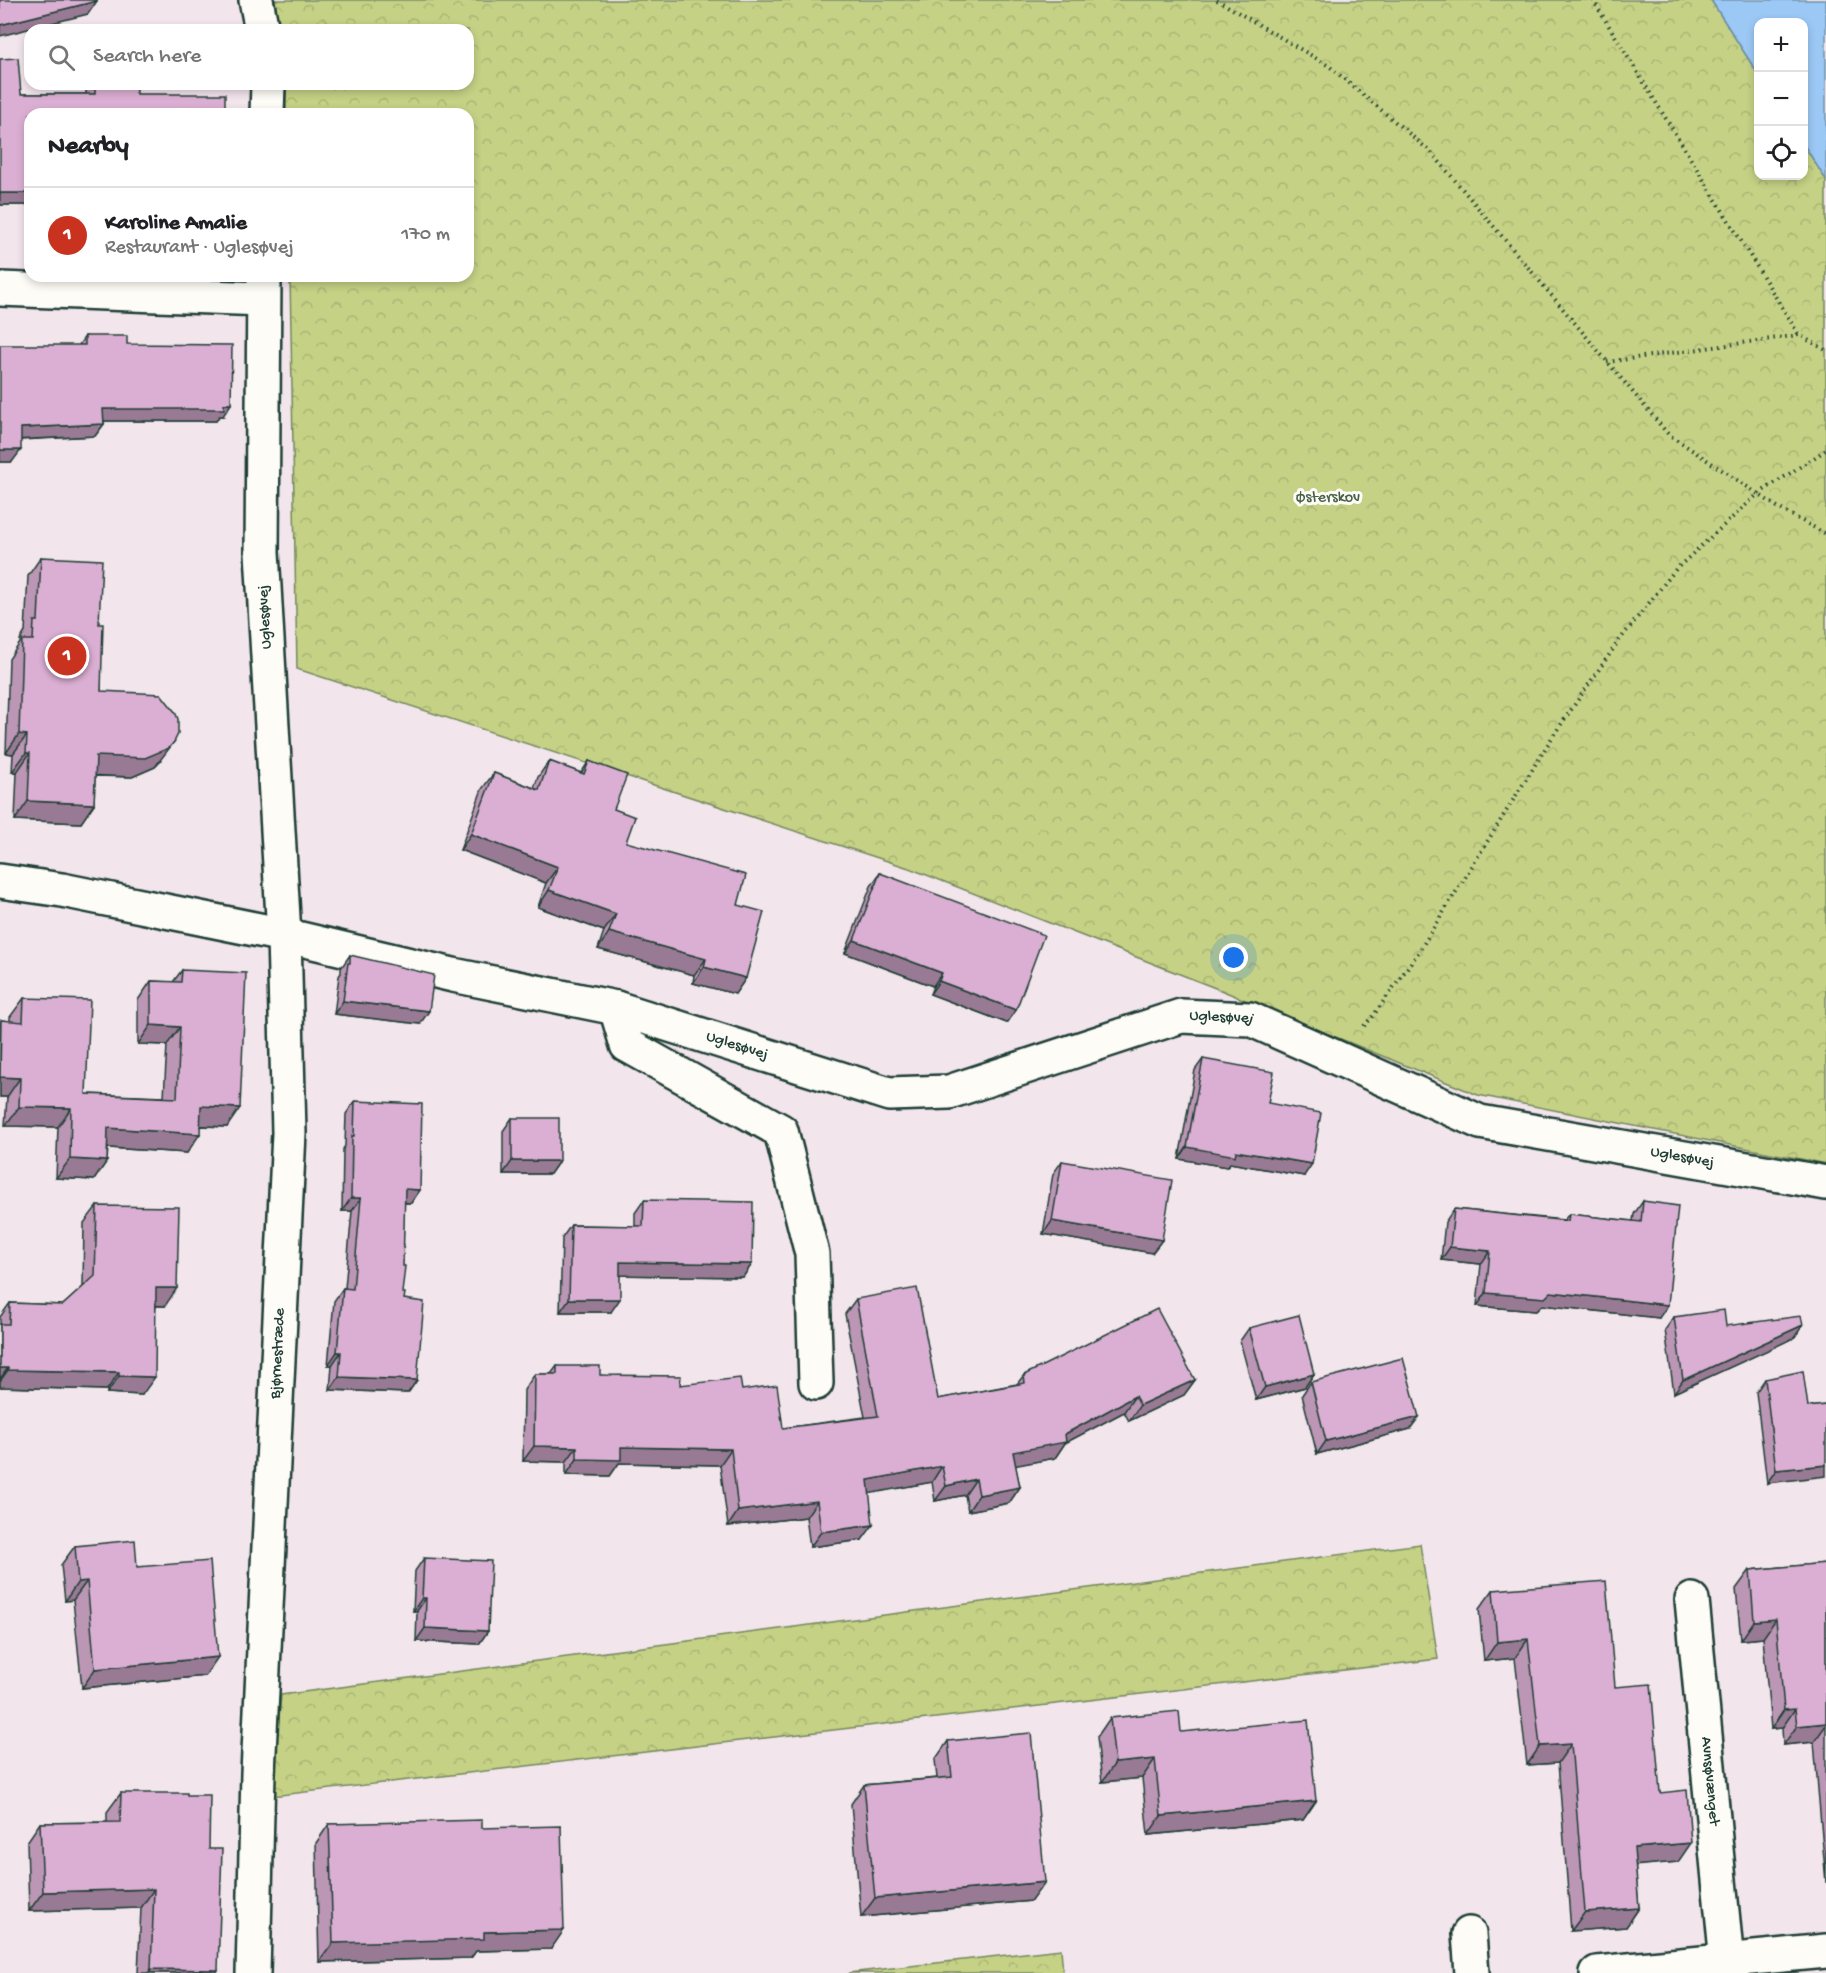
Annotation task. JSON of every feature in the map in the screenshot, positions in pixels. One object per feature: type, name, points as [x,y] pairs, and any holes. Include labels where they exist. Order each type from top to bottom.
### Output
[{"type":"street","points":[[256,0],[261,24]]},
{"type":"street","points":[[267,108],[268,90]]},
{"type":"street","name":"Uglesøvej","points":[[0,289],[95,284],[264,287],[262,552],[284,935]]},
{"type":"street","name":"Uglesøvej","points":[[0,882],[62,890],[284,935],[453,975],[616,1008],[889,1094],[948,1092],[1181,1016],[1250,1019],[1480,1122],[1826,1183]]},
{"type":"street","name":"Bjørnestræde","points":[[253,1973],[258,1773],[289,1133],[284,935]]},
{"type":"street","points":[[616,1008],[627,1046],[781,1131],[812,1254],[816,1383]]},
{"type":"street","name":"Avnsøvænget","points":[[1692,1600],[1728,1967]]},
{"type":"street","points":[[1469,1934],[1472,1973]]},
{"type":"street","points":[[1597,1973],[1728,1967],[1826,1951]]},
{"type":"path","points":[[1217,0],[1329,66],[1432,153],[1606,363],[1668,434],[1782,510],[1826,534]]},
{"type":"path","points":[[1593,0],[1799,335],[1826,350]]},
{"type":"path","points":[[1606,363],[1799,335]]},
{"type":"path","points":[[1335,1057],[1373,1016],[1418,953],[1553,736],[1618,642],[1676,569],[1758,494],[1826,450]]},
{"type":"green space","name":"Østerskov","points":[[275,0],[1711,0],[1754,68],[1754,180],[1808,180],[1808,151],[1826,180],[1826,1164],[1478,1095],[1223,991],[909,868],[297,669],[290,282],[474,282],[474,108],[286,108],[286,90],[474,90],[474,24],[278,24]]},
{"type":"green space","points":[[1420,1544],[1438,1659],[272,1796],[281,1695]]},
{"type":"green space","points":[[1061,1949],[1063,1973],[848,1973]]},
{"type":"water","points":[[1711,0],[1826,0],[1826,180],[1808,151],[1808,18],[1754,18],[1754,68]]},
{"type":"building","points":[[0,0],[97,0],[97,1],[0,25]]},
{"type":"building","points":[[18,58],[21,94],[95,94],[95,90],[136,90],[136,94],[225,94],[225,108],[24,108],[24,193],[0,193],[0,59]]},
{"type":"building","points":[[85,336],[127,336],[127,344],[232,345],[231,404],[224,404],[224,409],[103,409],[104,424],[21,428],[21,450],[0,450],[0,345],[85,345]]},
{"type":"building","points":[[41,557],[102,560],[99,624],[103,624],[101,691],[161,694],[178,719],[178,734],[169,748],[145,758],[96,756],[94,804],[28,801],[30,753],[26,753],[27,735],[19,734],[22,640],[33,640],[34,621],[38,621]]},
{"type":"building","points":[[549,761],[584,774],[589,761],[627,775],[614,809],[635,817],[626,842],[746,875],[738,905],[764,912],[746,978],[704,967],[706,959],[609,932],[616,914],[549,890],[558,867],[471,834],[494,773],[539,790]]},
{"type":"building","points":[[880,873],[1044,935],[1016,1010],[939,981],[942,973],[854,940]]},
{"type":"building","points":[[350,955],[434,975],[429,1011],[343,1001]]},
{"type":"building","points":[[182,970],[246,973],[240,1108],[201,1106],[200,1134],[108,1128],[107,1161],[70,1159],[71,1108],[19,1107],[20,1078],[0,1077],[1,1020],[23,1022],[24,998],[90,1000],[86,1094],[177,1098],[180,1027],[151,1025],[151,981],[181,982]]},
{"type":"building","points":[[1203,1059],[1274,1072],[1268,1103],[1321,1113],[1312,1164],[1236,1151],[1235,1156],[1187,1147]]},
{"type":"building","points":[[355,1101],[422,1104],[420,1190],[405,1189],[403,1266],[405,1266],[402,1293],[405,1293],[404,1299],[424,1302],[417,1380],[339,1377],[341,1352],[337,1352],[343,1288],[353,1289],[361,1198],[351,1198]]},
{"type":"building","points":[[512,1118],[559,1118],[559,1161],[512,1161]]},
{"type":"building","points":[[1062,1161],[1172,1180],[1162,1240],[1052,1221]]},
{"type":"building","points":[[644,1200],[753,1202],[752,1264],[620,1262],[620,1299],[569,1299],[571,1225],[643,1226]]},
{"type":"building","points":[[1643,1201],[1678,1206],[1668,1305],[1551,1292],[1545,1298],[1486,1293],[1490,1251],[1450,1247],[1454,1209],[1568,1221],[1569,1214],[1641,1222]]},
{"type":"building","points":[[97,1206],[179,1207],[177,1288],[156,1288],[155,1377],[119,1376],[119,1372],[0,1368],[0,1324],[9,1324],[10,1303],[63,1305],[95,1276]]},
{"type":"building","points":[[917,1288],[938,1399],[1025,1383],[1024,1375],[1157,1309],[1195,1380],[1140,1405],[1135,1396],[1065,1434],[1066,1442],[1013,1452],[1020,1487],[979,1495],[976,1479],[946,1486],[942,1466],[868,1480],[873,1525],[821,1532],[817,1501],[738,1511],[731,1449],[621,1447],[621,1460],[577,1459],[577,1447],[534,1446],[535,1374],[557,1374],[557,1366],[600,1366],[600,1375],[681,1376],[680,1385],[740,1378],[742,1390],[777,1385],[783,1428],[878,1416],[856,1299]]},
{"type":"building","points":[[1724,1310],[1726,1326],[1801,1316],[1803,1325],[1683,1380],[1674,1317]]},
{"type":"building","points":[[1299,1315],[1314,1374],[1265,1387],[1249,1328]]},
{"type":"building","points":[[1403,1358],[1419,1417],[1326,1441],[1311,1382]]},
{"type":"building","points":[[1803,1371],[1808,1407],[1826,1405],[1826,1465],[1776,1470],[1765,1379]]},
{"type":"building","points":[[135,1540],[137,1567],[210,1561],[218,1657],[95,1669],[87,1581],[78,1582],[75,1546]]},
{"type":"building","points":[[424,1558],[491,1561],[488,1631],[425,1628],[426,1598],[422,1598]]},
{"type":"building","points":[[1826,1563],[1826,1723],[1797,1726],[1795,1709],[1784,1710],[1776,1619],[1754,1621],[1750,1570]]},
{"type":"building","points":[[1606,1581],[1615,1687],[1651,1684],[1660,1793],[1687,1790],[1691,1843],[1634,1848],[1639,1908],[1585,1912],[1571,1744],[1540,1746],[1528,1639],[1497,1642],[1493,1590]]},
{"type":"building","points":[[1179,1711],[1181,1732],[1308,1720],[1316,1801],[1161,1816],[1155,1759],[1115,1763],[1110,1718]]},
{"type":"building","points":[[1031,1733],[1045,1882],[875,1898],[864,1785],[952,1777],[948,1741]]},
{"type":"building","points":[[121,1793],[210,1795],[209,1849],[222,1849],[218,1970],[151,1969],[154,1889],[43,1892],[40,1823],[120,1822]]},
{"type":"building","points":[[482,1820],[482,1828],[561,1826],[564,1930],[484,1932],[484,1939],[333,1943],[329,1824]]},
{"type":"place","name":"Karoline Amalie","points":[[67,656]]}]
